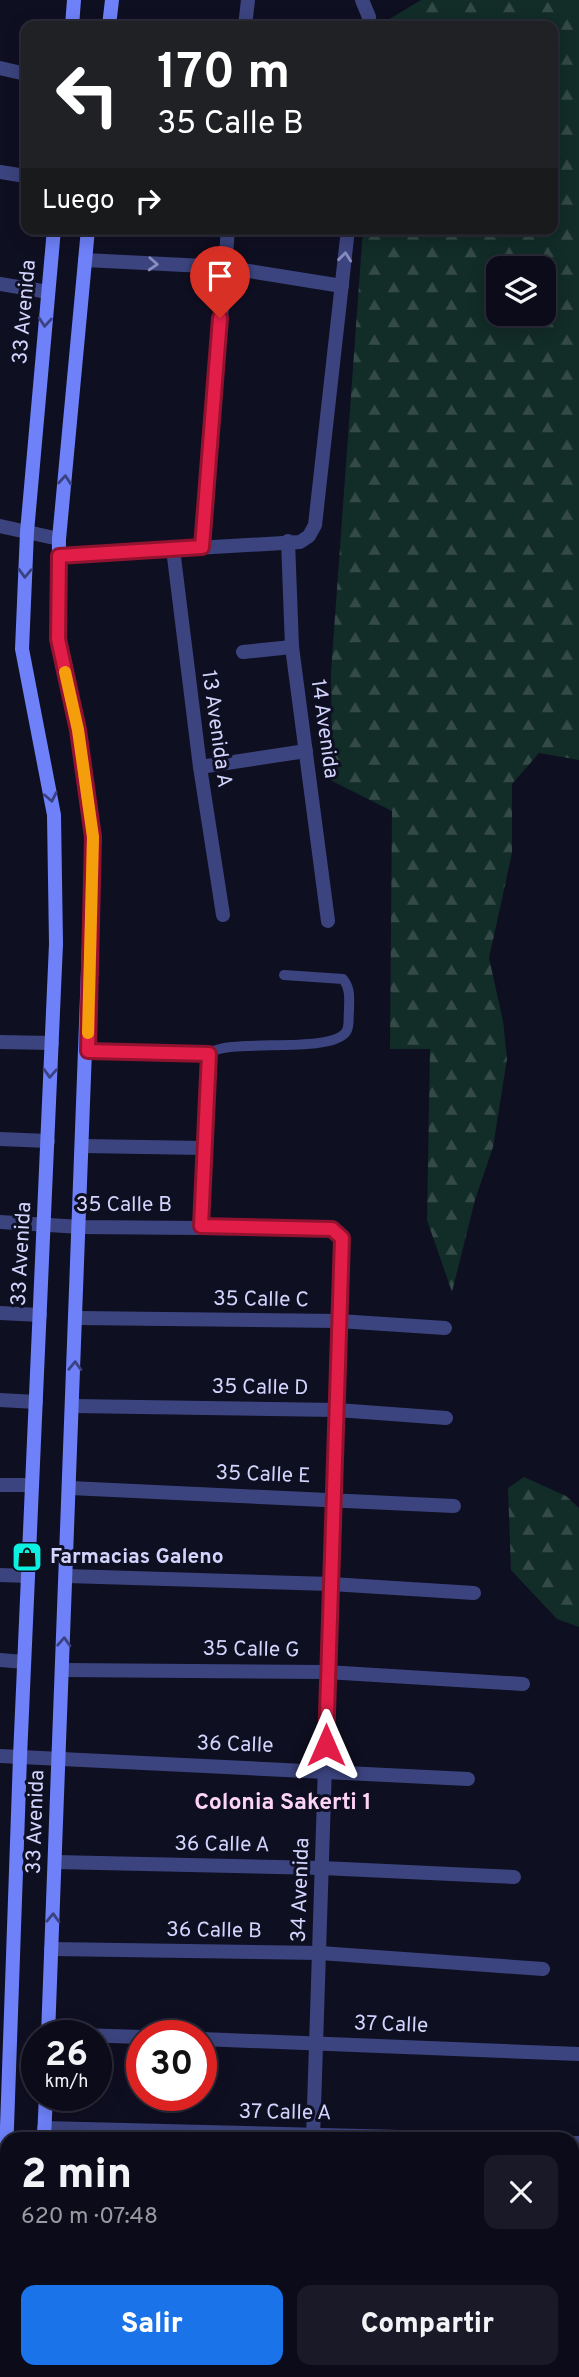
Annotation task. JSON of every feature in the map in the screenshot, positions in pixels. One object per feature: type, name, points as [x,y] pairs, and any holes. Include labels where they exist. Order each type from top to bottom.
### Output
[{"type":"street","points":[[72,21],[74,0]]},
{"type":"street","points":[[110,21],[112,0]]},
{"type":"street","points":[[246,21],[248,0]]},
{"type":"street","points":[[360,0],[366,7],[367,21]]},
{"type":"street","points":[[0,68],[21,73]]},
{"type":"street","points":[[0,172],[19,175]]},
{"type":"street","name":"33 Avenida","points":[[6,2132],[24,1662],[57,944],[54,815],[22,649],[27,532],[53,235]]},
{"type":"street","name":"33 Avenida","points":[[48,2020],[88,1051],[93,837],[78,730],[58,639],[59,539],[88,235]]},
{"type":"street","points":[[202,547],[228,235]]},
{"type":"street","points":[[59,556],[300,542],[309,536],[315,525],[347,235]]},
{"type":"street","points":[[85,260],[225,267],[342,286]]},
{"type":"street","points":[[0,284],[48,292]]},
{"type":"street","points":[[0,526],[59,539]]},
{"type":"street","name":"14 Avenida","points":[[288,541],[292,646],[328,921]]},
{"type":"street","name":"13 Avenida A","points":[[173,549],[200,767],[223,915]]},
{"type":"street","points":[[243,652],[292,646]]},
{"type":"street","points":[[200,767],[306,751]]},
{"type":"street","points":[[0,1042],[52,1043]]},
{"type":"street","points":[[88,1051],[209,1054],[201,1226]]},
{"type":"street","points":[[0,1139],[48,1141]]},
{"type":"street","points":[[83,1146],[204,1147]]},
{"type":"street","name":"35 Calle B","points":[[0,1222],[81,1227],[332,1229]]},
{"type":"street","name":"34 Avenida","points":[[313,2132],[326,1770],[326,1672],[344,1244],[339,1232],[332,1229]]},
{"type":"street","points":[[0,1313],[40,1315]]},
{"type":"street","name":"35 Calle C","points":[[77,1318],[339,1321],[445,1328]]},
{"type":"street","points":[[0,1401],[36,1402]]},
{"type":"street","name":"35 Calle D","points":[[74,1406],[337,1410],[446,1418]]},
{"type":"street","points":[[0,1485],[32,1485]]},
{"type":"street","name":"35 Calle E","points":[[70,1488],[454,1506]]},
{"type":"street","points":[[0,1575],[28,1576]]},
{"type":"street","points":[[67,1576],[331,1584],[474,1594]]},
{"type":"street","points":[[0,1660],[24,1662]]},
{"type":"street","name":"35 Calle G","points":[[63,1670],[326,1672],[523,1684]]},
{"type":"street","name":"36 Calle","points":[[0,1756],[468,1779]]},
{"type":"street","name":"36 Calle A","points":[[55,1862],[322,1868],[514,1877]]},
{"type":"street","name":"36 Calle B","points":[[51,1949],[320,1953],[542,1969]]},
{"type":"street","name":"37 Calle","points":[[217,2040],[579,2054]]},
{"type":"street","points":[[44,2132],[45,2111]]},
{"type":"street","name":"33 Avenida","points":[[0,2308],[0,2326]]},
{"type":"lane","points":[[209,1054],[220,1046],[284,1046],[331,1040],[344,1035],[348,1030],[349,991],[343,979],[284,975]]},
{"type":"green space","points":[[421,0],[579,0],[579,760],[539,753],[512,784],[512,853],[489,958],[503,1021],[507,1059],[493,1147],[475,1200],[452,1292],[427,1220],[430,1049],[390,1049],[392,811],[332,781],[331,672],[363,235],[558,235],[558,21],[386,21]]},
{"type":"green space","points":[[524,1477],[566,1496],[579,1508],[579,1627],[557,1619],[511,1570],[508,1488]]},
{"type":"slow traffic","points":[[65,672],[78,730],[93,837],[88,1033]]},
{"type":"place","name":"Farmacias Galeno","points":[[27,1557]]},
{"type":"district","name":"Colonia Sakerti 1","points":[[283,1803]]},
{"type":"route","points":[[220,318],[202,547],[59,556],[58,639],[78,730],[93,837],[88,1051],[209,1054],[201,1226],[332,1229],[339,1232],[342,1238],[344,1244],[339,1321],[335,1499],[326,1672],[326,1745]]}]
